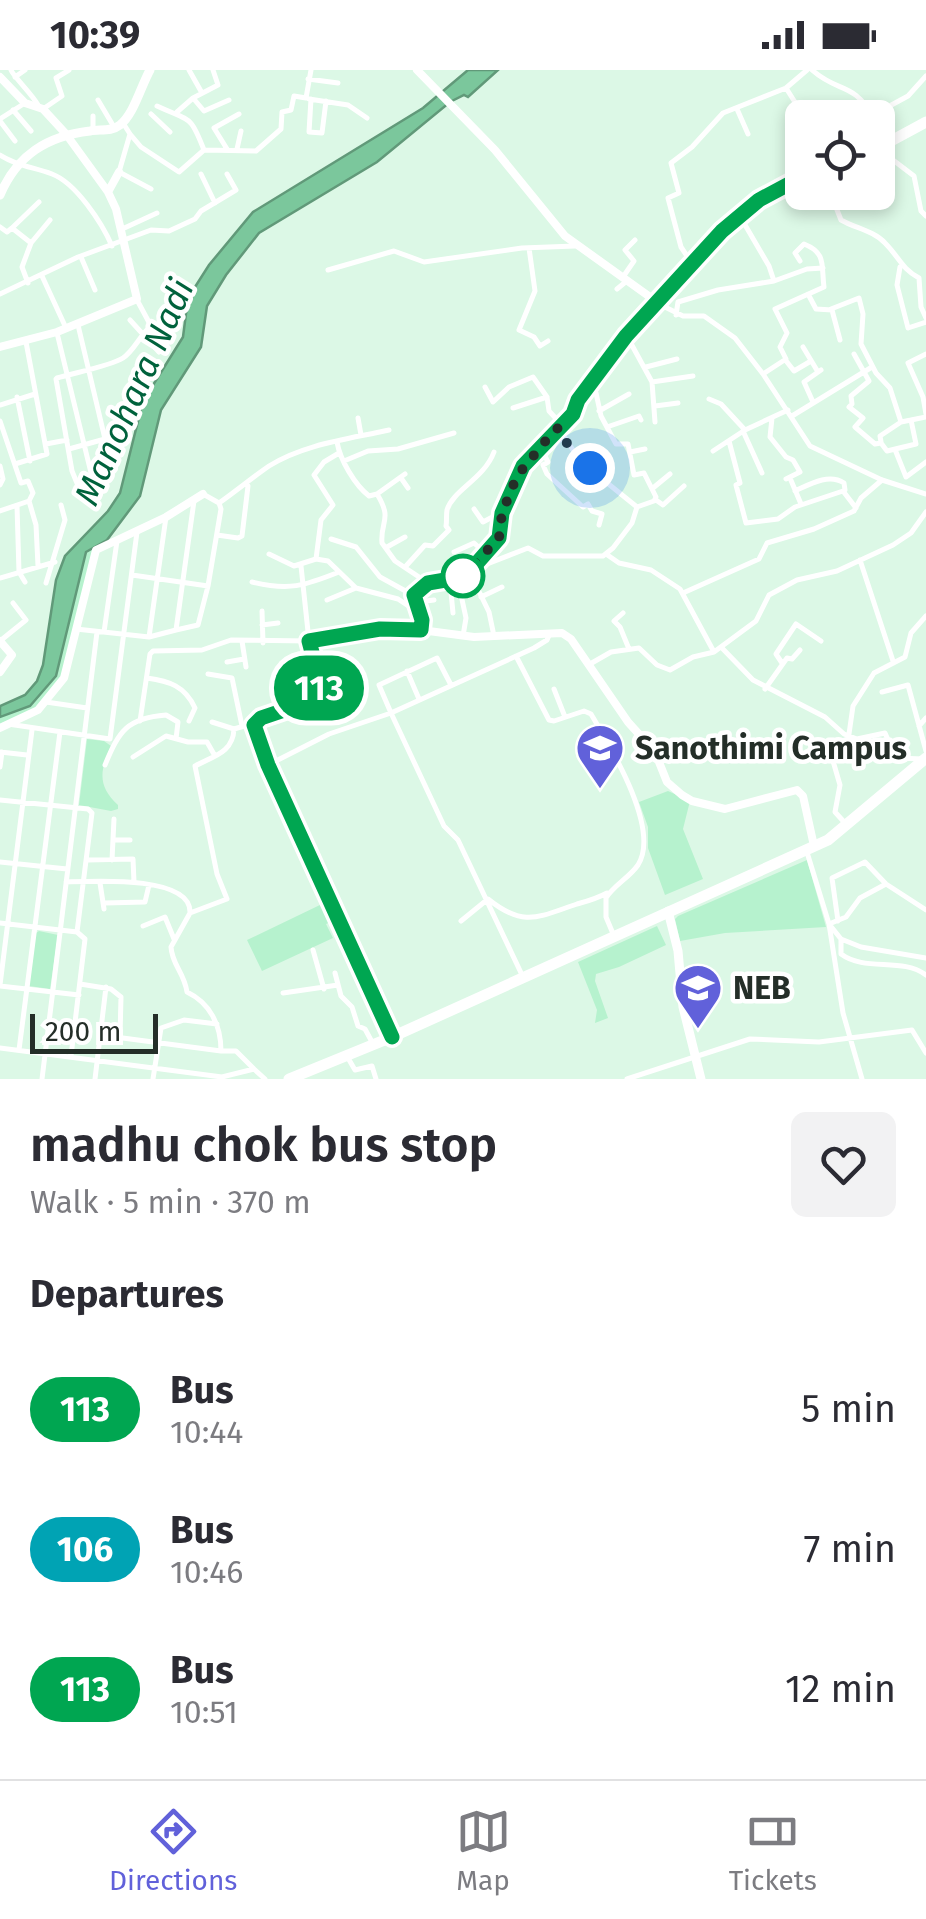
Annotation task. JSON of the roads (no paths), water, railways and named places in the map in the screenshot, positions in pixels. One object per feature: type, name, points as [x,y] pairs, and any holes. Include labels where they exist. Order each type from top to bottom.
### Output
[{"type":"main road","points":[[0,195],[16,164],[66,134],[119,126],[150,70]]},
{"type":"main road","points":[[895,139],[926,122]]},
{"type":"main road","points":[[392,1037],[268,765],[243,726],[318,700],[320,694],[309,669],[309,641],[380,629],[421,630],[416,603],[428,583],[459,576],[485,553],[501,533],[502,513],[517,476],[573,414],[587,388],[626,336],[691,262],[759,200],[785,186]]},
{"type":"main road","points":[[289,1079],[392,1037],[810,848],[844,825],[925,756]]},
{"type":"main road","points":[[668,911],[678,951],[683,1008],[700,1079]]},
{"type":"street","points":[[25,70],[13,74],[31,91],[35,106]]},
{"type":"street","points":[[15,141],[0,120],[13,110],[62,96],[56,78],[69,70]]},
{"type":"street","points":[[189,70],[202,93]]},
{"type":"street","points":[[177,112],[220,82],[214,70]]},
{"type":"street","points":[[311,70],[309,132],[322,133],[326,101]]},
{"type":"street","points":[[417,70],[513,170],[565,236],[676,314],[710,319],[735,338],[764,374],[810,446],[882,480],[926,494]]},
{"type":"street","points":[[691,262],[681,248],[668,198],[679,189],[670,166],[674,158],[692,147],[718,117],[786,88],[809,70],[827,82],[850,89],[859,100]]},
{"type":"street","points":[[895,103],[908,96],[926,76]]},
{"type":"street","points":[[0,77],[66,134],[108,192],[116,209],[137,300],[159,352],[130,320]]},
{"type":"street","points":[[308,79],[338,83]]},
{"type":"street","points":[[786,88],[794,100]]},
{"type":"street","points":[[98,100],[141,147],[179,172],[204,150],[260,149],[281,129],[282,112],[291,110],[294,96],[348,105],[367,118]]},
{"type":"street","points":[[193,98],[204,111],[229,100]]},
{"type":"street","points":[[158,106],[177,112],[199,130],[204,150]]},
{"type":"street","points":[[737,108],[748,134]]},
{"type":"street","points":[[13,110],[31,130]]},
{"type":"street","points":[[151,114],[170,132]]},
{"type":"street","points":[[227,149],[214,127],[239,114]]},
{"type":"street","points":[[93,116],[93,130]]},
{"type":"street","points":[[237,149],[241,131]]},
{"type":"street","points":[[108,192],[119,172],[130,134]]},
{"type":"street","points":[[0,155],[61,179],[102,224],[112,246]]},
{"type":"street","points":[[895,162],[914,176],[921,210],[926,216]]},
{"type":"street","points":[[119,172],[151,189]]},
{"type":"street","points":[[200,174],[215,203]]},
{"type":"street","points":[[0,294],[81,256],[158,228],[169,232],[196,219],[201,211],[236,190],[227,174]]},
{"type":"street","points":[[231,181],[243,174]]},
{"type":"street","points":[[0,228],[7,232],[39,202]]},
{"type":"street","points":[[837,210],[841,220],[885,242],[900,267],[919,278],[926,320],[908,328],[897,285],[900,267]]},
{"type":"street","points":[[120,230],[157,213]]},
{"type":"street","points":[[740,216],[774,281]]},
{"type":"street","points":[[28,284],[22,267],[31,243],[50,220]]},
{"type":"street","points":[[12,228],[31,243]]},
{"type":"street","points":[[617,289],[634,261],[625,250],[635,240]]},
{"type":"street","points":[[800,261],[796,253],[808,244],[823,258],[824,288],[775,309],[787,334],[780,347],[786,361],[794,371],[811,361]]},
{"type":"street","points":[[328,270],[394,251],[424,262],[529,248],[578,246]]},
{"type":"street","points":[[529,248],[535,291],[519,330],[534,337],[540,346],[548,341]]},
{"type":"street","points":[[81,256],[94,290]]},
{"type":"street","points":[[676,314],[678,302],[823,268]]},
{"type":"street","points":[[42,276],[62,330],[68,374],[94,483],[80,488],[72,471],[56,378],[68,374],[90,368],[126,356],[151,326]]},
{"type":"street","points":[[808,294],[818,310],[859,298],[863,314],[861,344],[872,366],[889,385],[900,422]]},
{"type":"street","points":[[0,347],[78,325],[137,300]]},
{"type":"street","points":[[830,309],[840,340]]},
{"type":"street","points":[[78,325],[110,476]]},
{"type":"street","points":[[626,336],[652,382],[656,422]]},
{"type":"street","points":[[15,464],[46,457],[26,342]]},
{"type":"street","points":[[803,347],[820,371],[804,382],[813,402]]},
{"type":"street","points":[[854,354],[869,381],[851,396],[849,407],[863,418],[855,427],[875,444],[881,443]]},
{"type":"street","points":[[911,420],[917,442],[887,451],[880,436],[900,422],[926,415],[923,397],[908,363],[926,354]]},
{"type":"street","points":[[646,367],[677,359]]},
{"type":"street","points":[[764,374],[786,361]]},
{"type":"street","points":[[713,451],[744,430],[813,402],[872,366]]},
{"type":"street","points":[[652,382],[693,376]]},
{"type":"street","points":[[485,387],[493,402],[509,387],[533,377],[547,397],[549,412],[580,461],[637,507]]},
{"type":"street","points":[[587,388],[596,393],[599,411],[616,444],[628,443],[634,474],[644,474],[656,500],[663,505],[684,486]]},
{"type":"street","points":[[0,405],[36,394]]},
{"type":"street","points":[[599,411],[629,394]]},
{"type":"street","points":[[514,408],[547,397]]},
{"type":"street","points":[[18,398],[30,461]]},
{"type":"street","points":[[709,398],[721,404],[744,430],[762,473]]},
{"type":"street","points":[[655,406],[678,403]]},
{"type":"street","points":[[607,427],[639,416],[640,420]]},
{"type":"street","points":[[358,418],[362,436]]},
{"type":"street","points":[[772,418],[770,437],[799,469],[799,474],[788,479],[800,504]]},
{"type":"street","points":[[0,421],[21,483],[28,481],[33,493],[29,501],[0,511]]},
{"type":"street","points":[[64,426],[80,422]]},
{"type":"street","points":[[218,502],[248,485],[273,464],[311,448],[389,430]]},
{"type":"street","points":[[344,461],[368,450],[398,448],[454,432]]},
{"type":"street","points":[[69,449],[104,439]]},
{"type":"street","points":[[45,444],[67,440]]},
{"type":"street","points":[[728,440],[740,482],[736,485],[745,523],[779,518],[800,504],[846,490]]},
{"type":"street","points":[[336,442],[344,461],[370,496],[403,476],[408,488]]},
{"type":"street","points":[[539,448],[547,459],[543,465],[546,474],[583,507],[588,504],[592,512],[602,514],[599,525]]},
{"type":"street","points":[[630,452],[645,449]]},
{"type":"street","points":[[896,450],[906,477],[926,462]]},
{"type":"street","points":[[406,566],[425,545],[433,546],[446,535],[447,511],[459,493],[484,472],[494,452]]},
{"type":"street","points":[[316,559],[321,520],[333,505],[314,476],[324,462],[339,453]]},
{"type":"street","points":[[0,466],[0,485]]},
{"type":"street","points":[[652,489],[670,474]]},
{"type":"street","points":[[794,490],[837,478],[844,482],[856,508]]},
{"type":"street","points":[[683,594],[759,560],[767,543],[814,529],[856,508],[882,480]]},
{"type":"street","points":[[217,534],[242,536],[248,485]]},
{"type":"street","points":[[3,726],[30,715],[64,678],[94,553],[204,494],[218,502]]},
{"type":"street","points":[[376,494],[385,510],[386,525],[380,537],[396,560],[428,583]]},
{"type":"street","points":[[637,507],[656,500]]},
{"type":"street","points":[[29,501],[36,525],[38,566]]},
{"type":"street","points":[[176,630],[194,501]]},
{"type":"street","points":[[76,629],[149,638],[198,626],[217,534],[218,502]]},
{"type":"street","points":[[46,583],[65,520],[61,505]]},
{"type":"street","points":[[17,506],[19,572],[25,582]]},
{"type":"street","points":[[459,576],[528,548],[543,556],[600,557],[632,523],[637,507]]},
{"type":"street","points":[[474,509],[483,522],[502,513]]},
{"type":"street","points":[[588,666],[611,652],[641,648],[657,664],[670,670],[686,659],[714,652],[756,621],[769,595],[796,580],[814,579],[860,560],[908,535],[926,512]]},
{"type":"street","points":[[149,638],[166,517]]},
{"type":"street","points":[[106,764],[113,739],[137,532]]},
{"type":"street","points":[[386,547],[405,537]]},
{"type":"street","points":[[330,539],[356,547],[380,577],[416,603],[434,600]]},
{"type":"street","points":[[42,1079],[84,735],[117,540]]},
{"type":"street","points":[[454,552],[474,543],[485,553]]},
{"type":"street","points":[[268,554],[286,564],[302,566],[316,559],[332,562],[356,588],[398,598],[413,610],[416,603]]},
{"type":"street","points":[[606,554],[619,562],[651,570],[683,594],[714,652]]},
{"type":"street","points":[[860,560],[894,663]]},
{"type":"street","points":[[0,578],[55,562]]},
{"type":"street","points":[[140,721],[153,651],[196,651],[222,642],[309,641],[302,566]]},
{"type":"street","points":[[252,582],[276,588],[304,586],[340,572]]},
{"type":"street","points":[[132,575],[208,586]]},
{"type":"street","points":[[459,576],[481,597],[491,616],[494,636]]},
{"type":"street","points":[[453,612],[459,576]]},
{"type":"street","points":[[459,576],[466,618],[463,636]]},
{"type":"street","points":[[481,597],[502,586]]},
{"type":"street","points":[[327,600],[356,588]]},
{"type":"street","points":[[0,672],[12,656],[0,641],[26,620],[12,603]]},
{"type":"street","points":[[262,611],[263,642]]},
{"type":"street","points":[[623,614],[614,621],[629,649]]},
{"type":"street","points":[[844,825],[834,812],[840,785],[833,761],[849,737],[853,706],[874,672],[906,654],[911,633],[926,616]]},
{"type":"street","points":[[262,625],[278,624]]},
{"type":"street","points":[[782,663],[776,654],[796,624],[822,641]]},
{"type":"street","points":[[421,630],[463,636],[566,636],[628,722],[655,752],[667,782],[682,795],[724,809],[797,790],[802,796],[829,924],[848,1036],[862,1079]]},
{"type":"street","points":[[268,765],[329,734],[419,700],[516,656],[547,640],[550,633]]},
{"type":"street","points":[[242,641],[246,668]]},
{"type":"street","points":[[722,646],[765,689],[825,718],[849,737],[863,739],[886,733],[896,758],[925,756],[908,685],[882,692]]},
{"type":"street","points":[[765,689],[782,663],[800,650]]},
{"type":"street","points":[[488,899],[510,915],[546,916],[592,902],[610,892],[637,866],[643,854],[644,828],[638,809],[591,714],[584,710],[549,720],[516,656]]},
{"type":"street","points":[[450,685],[437,658],[380,683],[444,826],[458,840],[523,977]]},
{"type":"street","points":[[227,662],[244,659]]},
{"type":"street","points":[[406,671],[419,700]]},
{"type":"street","points":[[190,913],[226,899],[216,874],[195,768],[230,745],[243,726],[232,678],[208,674]]},
{"type":"street","points":[[147,678],[172,681],[185,694],[195,705],[189,721]]},
{"type":"street","points":[[554,689],[565,717]]},
{"type":"street","points":[[46,702],[88,708]]},
{"type":"street","points":[[113,739],[123,728],[161,715],[176,719],[176,739]]},
{"type":"street","points":[[919,726],[926,718]]},
{"type":"street","points":[[212,722],[243,726]]},
{"type":"street","points":[[3,726],[113,739]]},
{"type":"street","points":[[32,728],[0,985],[79,995]]},
{"type":"street","points":[[19,1050],[60,732]]},
{"type":"street","points":[[134,757],[162,738],[206,742],[215,756]]},
{"type":"street","points":[[0,767],[1,752],[28,755]]},
{"type":"street","points":[[0,800],[92,813],[77,932]]},
{"type":"street","points":[[112,860],[114,819]]},
{"type":"street","points":[[114,840],[130,840]]},
{"type":"street","points":[[86,860],[133,859],[134,882]]},
{"type":"street","points":[[0,862],[68,869]]},
{"type":"street","points":[[838,920],[832,878],[865,862],[886,884],[926,910]]},
{"type":"street","points":[[66,882],[134,882],[186,897],[190,913],[174,939],[171,954],[185,974],[186,992],[203,1002],[217,1024],[221,1051]]},
{"type":"street","points":[[100,883],[104,906],[145,902],[148,885]]},
{"type":"street","points":[[829,924],[846,918],[860,898],[886,884]]},
{"type":"street","points":[[604,909],[610,892]]},
{"type":"street","points":[[461,920],[488,899]]},
{"type":"street","points":[[592,902],[604,909],[614,936]]},
{"type":"street","points":[[143,926],[168,915],[174,939]]},
{"type":"street","points":[[0,924],[77,932],[84,939],[71,1056]]},
{"type":"street","points":[[829,924],[842,939],[861,947],[926,958]]},
{"type":"street","points":[[842,939],[841,954],[845,958],[901,964],[926,975]]},
{"type":"street","points":[[313,950],[324,988]]},
{"type":"street","points":[[335,973],[358,1026],[365,1029],[374,1044]]},
{"type":"street","points":[[80,984],[114,990],[122,1000],[120,1036]]},
{"type":"street","points":[[283,993],[338,985]]},
{"type":"street","points":[[95,1079],[106,987]]},
{"type":"street","points":[[153,1079],[161,1028],[180,1021],[217,1024]]},
{"type":"street","points":[[627,1079],[750,1039],[819,1042],[912,1030],[926,1053]]},
{"type":"street","points":[[100,1035],[236,1051],[265,1079]]},
{"type":"street","points":[[0,1048],[230,1078],[254,1069]]},
{"type":"street","points":[[346,1055],[355,1070],[372,1066],[376,1079]]},
{"type":"place","name":"Sanothimi Campus","points":[[600,790]]},
{"type":"place","name":"NEB","points":[[698,1030]]},
{"type":"water label","name":"Manohara Nadi","points":[[134,392]]}]
